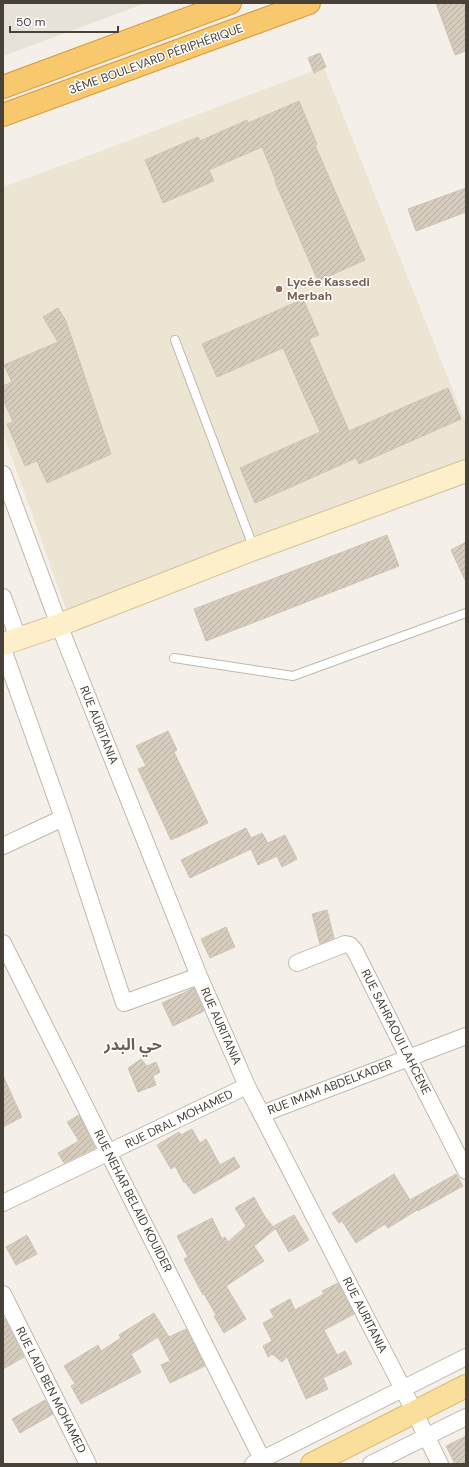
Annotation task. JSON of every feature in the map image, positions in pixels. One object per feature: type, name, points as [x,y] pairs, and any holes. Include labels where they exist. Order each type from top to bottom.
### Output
[{"type":"highway","points":[[3,87],[230,3]]},
{"type":"highway","name":"3ÈME BOULEVARD PÉRIPHÉRIQUE","points":[[3,115],[309,3]]},
{"type":"main road","points":[[312,1464],[466,1386]]},
{"type":"street","points":[[8,643],[59,625],[254,549],[466,471]]},
{"type":"street","name":"RUE AURITANIA","points":[[3,474],[59,625],[198,976],[247,1086],[440,1464]]},
{"type":"street","points":[[3,597],[8,643],[63,818],[124,1003],[198,976]]},
{"type":"street","points":[[3,846],[63,818]]},
{"type":"street","name":"RUE NEHAR BELAID KOUIDER","points":[[3,943],[109,1153],[258,1462]]},
{"type":"street","name":"RUE SAHRAOUI LAHCENE","points":[[297,963],[345,944],[350,945],[355,951],[466,1171]]},
{"type":"street","name":"RUE IMAM ABDELKADER","points":[[262,1114],[466,1036]]},
{"type":"street","name":"RUE DRAL MOHAMED","points":[[3,1203],[247,1086]]},
{"type":"street","name":"RUE LAID BEN MOHAMED","points":[[3,1294],[88,1464]]},
{"type":"street","points":[[258,1462],[466,1357]]},
{"type":"street","points":[[371,1464],[466,1417]]},
{"type":"lane","points":[[175,340],[254,549]]},
{"type":"lane","points":[[174,658],[293,676],[466,613]]},
{"type":"shaded area","points":[[3,3],[146,3],[3,56]]},
{"type":"shaded area","name":"Lycée Kassedi Merbah","points":[[324,67],[466,423],[466,460],[66,609],[3,433],[3,187]]},
{"type":"building","points":[[436,3],[466,3],[466,51],[455,55]]},
{"type":"building","points":[[320,53],[326,67],[314,73],[308,58]]},
{"type":"building","points":[[299,101],[317,144],[315,145],[365,260],[318,281],[275,182],[276,181],[262,147],[209,170],[214,181],[163,203],[145,160],[198,137],[200,141],[247,120],[248,123]]},
{"type":"building","points":[[466,188],[466,212],[416,231],[408,209]]},
{"type":"building","points":[[303,299],[319,335],[309,339],[349,431],[448,388],[461,419],[359,464],[356,458],[255,503],[240,468],[320,432],[283,348],[217,377],[202,344]]},
{"type":"building","points":[[58,308],[66,321],[111,454],[47,483],[37,461],[25,466],[7,424],[13,422],[3,399],[3,386],[12,382],[4,365],[58,342],[43,317]]},
{"type":"building","points":[[387,535],[399,566],[206,641],[194,609]]},
{"type":"building","points":[[466,542],[466,582],[451,550]]},
{"type":"building","points":[[168,731],[177,750],[174,752],[208,823],[171,840],[138,769],[146,766],[136,746]]},
{"type":"building","points":[[246,828],[251,838],[262,833],[268,843],[285,835],[297,859],[282,867],[277,856],[258,865],[251,849],[190,878],[181,860]]},
{"type":"building","points":[[327,910],[334,938],[320,944],[312,914]]},
{"type":"building","points":[[226,927],[235,947],[210,958],[201,939]]},
{"type":"building","points":[[194,988],[204,1011],[173,1026],[162,1003]]},
{"type":"building","points":[[141,1059],[147,1066],[156,1062],[160,1072],[153,1076],[156,1085],[138,1092],[128,1068]]},
{"type":"building","points":[[3,1076],[22,1117],[3,1127]]},
{"type":"building","points":[[79,1115],[95,1148],[64,1163],[58,1153],[79,1141],[67,1122]]},
{"type":"building","points":[[192,1129],[200,1143],[206,1139],[220,1165],[234,1157],[240,1167],[194,1194],[185,1182],[184,1183],[175,1166],[171,1169],[157,1145],[179,1132],[181,1135]]},
{"type":"building","points":[[394,1174],[410,1200],[456,1174],[463,1186],[418,1211],[417,1210],[388,1228],[385,1224],[356,1243],[342,1221],[339,1223],[332,1213]]},
{"type":"building","points":[[254,1197],[265,1217],[275,1229],[254,1246],[264,1261],[226,1286],[246,1319],[224,1333],[214,1316],[216,1315],[204,1294],[203,1295],[184,1259],[188,1257],[177,1236],[212,1218],[222,1239],[225,1237],[228,1242],[246,1226],[235,1208]]},
{"type":"building","points":[[294,1215],[309,1240],[289,1252],[274,1226]]},
{"type":"building","points":[[27,1235],[37,1254],[16,1265],[6,1247]]},
{"type":"building","points":[[338,1283],[354,1314],[324,1330],[337,1355],[345,1351],[352,1364],[323,1378],[328,1389],[306,1399],[287,1357],[282,1362],[272,1354],[268,1357],[263,1346],[272,1341],[263,1323],[274,1317],[270,1310],[290,1299],[295,1310],[324,1294],[322,1291]]},
{"type":"building","points":[[154,1313],[169,1337],[186,1329],[205,1366],[170,1383],[161,1365],[170,1361],[158,1337],[131,1354],[141,1372],[81,1404],[71,1386],[75,1384],[64,1366],[98,1345],[101,1351],[121,1338],[119,1335]]},
{"type":"building","points":[[5,1319],[24,1357],[3,1369],[3,1320]]},
{"type":"building","points":[[45,1400],[53,1414],[20,1433],[12,1419]]},
{"type":"building","points":[[466,1436],[466,1464],[455,1464],[446,1446]]},
{"type":"place","name":"Lycée Kassedi Merbah","points":[[279,289]]},
{"type":"district","name":"حي البدر","points":[[133,1044]]}]
